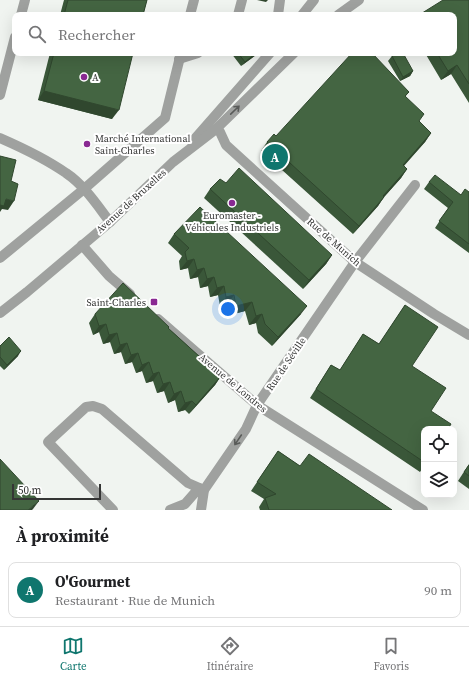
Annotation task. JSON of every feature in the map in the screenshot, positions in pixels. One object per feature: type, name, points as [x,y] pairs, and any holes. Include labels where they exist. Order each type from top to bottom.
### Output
[{"type":"street","points":[[22,12],[25,0]]},
{"type":"street","points":[[191,12],[194,0]]},
{"type":"street","points":[[239,12],[242,0]]},
{"type":"street","points":[[278,12],[280,0]]},
{"type":"street","points":[[304,12],[314,0]]},
{"type":"street","points":[[342,12],[359,0]]},
{"type":"street","points":[[0,95],[12,49]]},
{"type":"street","points":[[0,258],[84,189],[165,118],[180,56]]},
{"type":"street","points":[[173,162],[267,56]]},
{"type":"street","name":"Avenue de Bruxelles","points":[[0,313],[110,222],[173,162],[216,128],[291,56]]},
{"type":"street","name":"Rue de Munich","points":[[216,128],[220,132],[226,145],[355,262],[469,335]]},
{"type":"street","points":[[0,138],[35,154],[67,173],[84,189],[110,222]]},
{"type":"street","name":"Rue de Séville","points":[[201,510],[202,489],[246,429],[257,406],[355,262],[415,185]]},
{"type":"street","points":[[82,245],[109,276],[137,300]]},
{"type":"street","name":"Avenue de Londres","points":[[154,315],[257,406],[422,510]]},
{"type":"street","points":[[113,510],[48,442],[86,407],[93,406],[102,409],[188,483],[202,489],[185,504],[170,510]]},
{"type":"building","points":[[68,0],[147,0],[144,12],[65,12]]},
{"type":"building","points":[[443,0],[469,0],[469,84],[457,65],[448,71],[439,56],[457,56],[457,12],[424,12]]},
{"type":"building","name":"A","points":[[53,56],[132,56],[119,110],[44,91]]},
{"type":"building","points":[[240,56],[252,56],[245,62]]},
{"type":"building","points":[[349,56],[375,56],[409,92],[405,96],[424,114],[419,121],[431,133],[403,165],[407,169],[359,226],[267,142],[274,134],[276,136]]},
{"type":"building","points":[[392,56],[405,56],[413,71],[403,77]]},
{"type":"building","points":[[0,156],[16,160],[11,181],[18,184],[14,201],[6,199],[4,206],[0,205]]},
{"type":"building","points":[[239,168],[332,255],[309,280],[210,189],[220,179],[226,183]]},
{"type":"building","points":[[435,175],[461,195],[465,189],[469,192],[469,244],[439,221],[453,202],[429,182]]},
{"type":"building","points":[[200,207],[307,306],[278,337],[265,324],[262,314],[256,316],[252,302],[236,306],[234,295],[226,297],[224,286],[217,288],[214,277],[207,279],[204,268],[197,270],[194,259],[187,261],[185,252],[189,248],[174,234]]},
{"type":"building","points":[[123,283],[169,327],[168,328],[221,376],[196,405],[192,401],[185,403],[181,391],[174,394],[170,382],[163,384],[159,372],[153,374],[149,362],[142,365],[138,353],[131,355],[127,343],[120,345],[117,333],[109,335],[106,324],[99,326],[95,314]]},
{"type":"building","points":[[405,305],[438,327],[412,366],[446,388],[431,411],[451,424],[450,426],[421,426],[421,460],[316,389],[331,365],[340,370],[363,334],[379,344]]},
{"type":"building","points":[[9,337],[21,351],[7,365],[0,357],[0,346]]},
{"type":"building","points":[[278,451],[300,466],[309,454],[392,510],[269,510],[265,498],[276,494],[257,482]]},
{"type":"building","points":[[0,459],[39,501],[28,510],[0,510]]},
{"type":"building","points":[[469,465],[469,476],[464,472]]},
{"type":"place","name":"A","points":[[84,77]]},
{"type":"place","name":"Marché International Saint-Charles","points":[[87,144]]},
{"type":"place","name":"O'Gourmet","points":[[275,157]]},
{"type":"place","name":"Euromaster - Véhicules Industriels","points":[[232,203]]},
{"type":"place","name":"Saint-Charles","points":[[154,302]]}]
